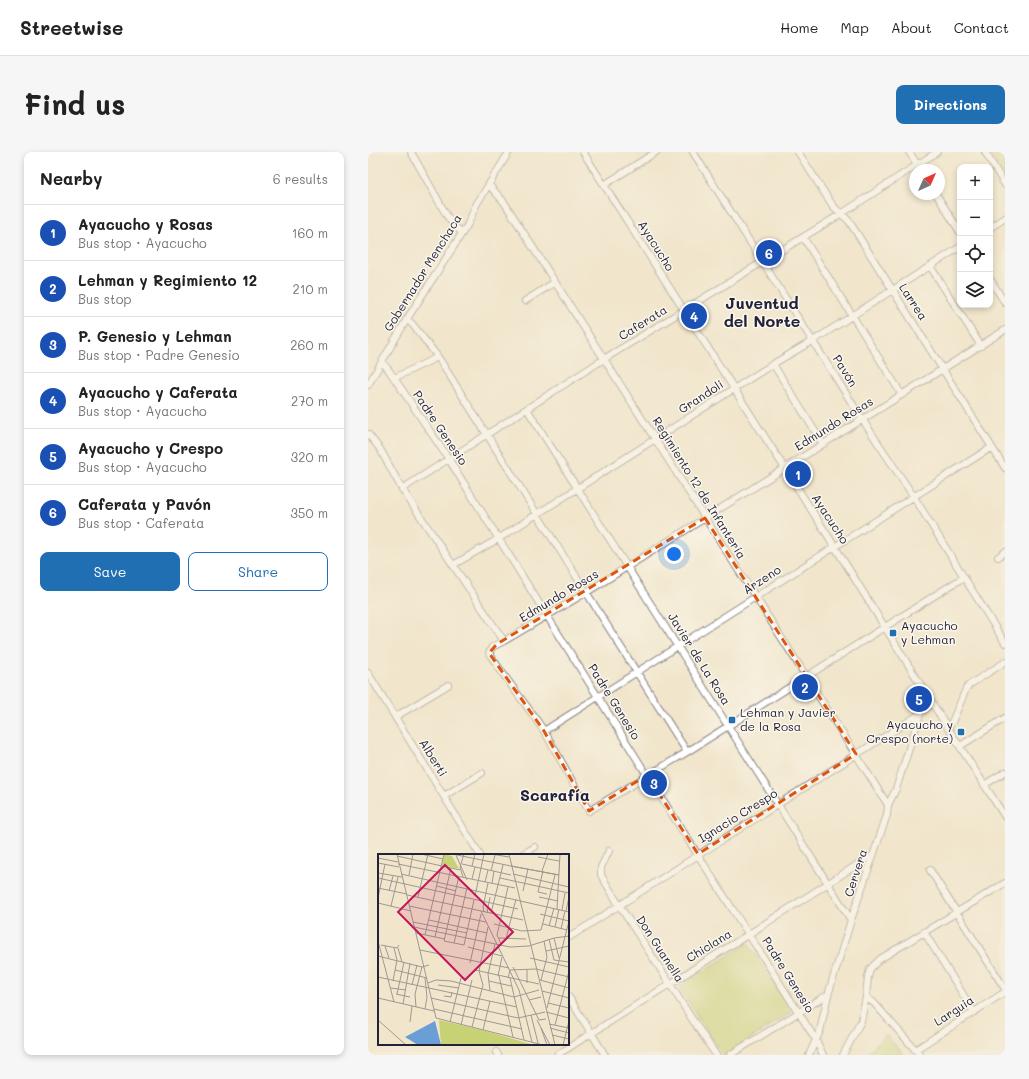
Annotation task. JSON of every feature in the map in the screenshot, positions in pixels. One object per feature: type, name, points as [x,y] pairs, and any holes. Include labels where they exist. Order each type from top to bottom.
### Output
[{"type":"street","points":[[412,152],[447,216],[462,233]]},
{"type":"street","name":"Gobernador Menchaca","points":[[368,385],[471,219],[476,205],[509,152]]},
{"type":"street","name":"Ayacucho","points":[[583,152],[886,627],[932,703],[1005,817]]},
{"type":"street","points":[[604,185],[656,152]]},
{"type":"street","name":"Pavón","points":[[693,152],[1005,642]]},
{"type":"street","points":[[799,154],[807,152]]},
{"type":"street","points":[[909,152],[917,164]]},
{"type":"street","name":"Caferata","points":[[923,164],[937,152]]},
{"type":"street","points":[[984,152],[1005,185]]},
{"type":"street","name":"Larrea","points":[[799,154],[833,206],[849,221],[1005,468]]},
{"type":"street","name":"Caferata","points":[[402,489],[604,359],[909,173]]},
{"type":"street","name":"Regimiento 12 de Infantería","points":[[489,186],[504,202],[888,805]]},
{"type":"street","points":[[940,200],[957,227]]},
{"type":"street","points":[[993,226],[1005,218]]},
{"type":"street","points":[[803,237],[902,395]]},
{"type":"street","name":"Grandoli","points":[[454,565],[498,539],[957,248]]},
{"type":"street","points":[[930,266],[981,346]]},
{"type":"street","points":[[525,301],[555,282]]},
{"type":"street","points":[[993,284],[1005,303]]},
{"type":"street","points":[[408,319],[438,357],[638,672],[687,752]]},
{"type":"street","name":"Edmundo Rosas","points":[[544,731],[491,655],[490,650],[492,646],[504,641],[628,567],[1005,330]]},
{"type":"street","points":[[394,378],[438,357]]},
{"type":"street","name":"Padre Genesio","points":[[382,362],[448,458],[598,698],[816,1040],[823,1055]]},
{"type":"street","points":[[773,364],[823,444]]},
{"type":"street","name":"Javier de La Rosa","points":[[527,409],[851,920]]},
{"type":"street","points":[[368,434],[380,449],[402,489],[504,641]]},
{"type":"street","name":"Arzeno","points":[[544,731],[992,447]]},
{"type":"street","points":[[998,557],[1005,552]]},
{"type":"street","points":[[544,731],[589,811],[687,752],[964,577]]},
{"type":"street","points":[[948,728],[969,685],[1005,662]]},
{"type":"street","name":"Alberti","points":[[368,673],[479,854]]},
{"type":"street","points":[[395,717],[448,685]]},
{"type":"street","name":"Cervera","points":[[809,1055],[820,1031],[828,995],[851,920],[887,815],[888,805],[896,789],[920,714],[932,703]]},
{"type":"street","name":"Ignacio Crespo","points":[[569,937],[920,714]]},
{"type":"street","points":[[960,746],[1005,718]]},
{"type":"street","points":[[984,785],[1005,772]]},
{"type":"street","points":[[444,796],[482,773]]},
{"type":"street","points":[[523,854],[535,846]]},
{"type":"street","name":"Don Guanella","points":[[609,851],[600,872],[619,905],[716,1055]]},
{"type":"street","name":"Chiclana","points":[[557,1055],[866,858],[873,856]]},
{"type":"street","points":[[930,870],[1005,990]]},
{"type":"street","points":[[843,1055],[861,1021],[868,977],[870,970],[874,965],[924,932],[1005,883]]},
{"type":"street","points":[[924,932],[974,1012]]},
{"type":"street","name":"Larguia","points":[[915,1050],[1005,990]]},
{"type":"street","points":[[730,1055],[828,995]]},
{"type":"street","points":[[866,997],[920,1055]]},
{"type":"street","points":[[569,998],[605,1055]]},
{"type":"highlighted area","points":[[705,518],[856,754],[698,854],[647,775],[589,811],[544,731],[489,653],[497,644]]},
{"type":"green space","points":[[989,152],[1005,152],[1005,177]]},
{"type":"green space","points":[[748,943],[792,1012],[725,1055],[722,1055],[679,987]]},
{"type":"green space","points":[[886,1035],[904,1055],[865,1055]]},
{"type":"place","name":"Caferata y Pavón","points":[[769,253]]},
{"type":"place","name":"Ayacucho y Caferata","points":[[694,316]]},
{"type":"place","name":"Ayacucho y Rosas","points":[[798,474]]},
{"type":"place","name":"Ayacucho y Lehman","points":[[893,633]]},
{"type":"place","name":"Lehman y Regimiento 12","points":[[805,687]]},
{"type":"place","name":"Ayacucho y Crespo","points":[[919,699]]},
{"type":"place","name":"Lehman y Javier de la Rosa","points":[[732,720]]},
{"type":"place","name":"Ayacucho y Crespo (norte)","points":[[961,732]]},
{"type":"place","name":"P. Genesio y Lehman","points":[[654,783]]},
{"type":"district","name":"Juventud del Norte","points":[[762,312]]},
{"type":"district","name":"Scarafía","points":[[555,795]]}]
